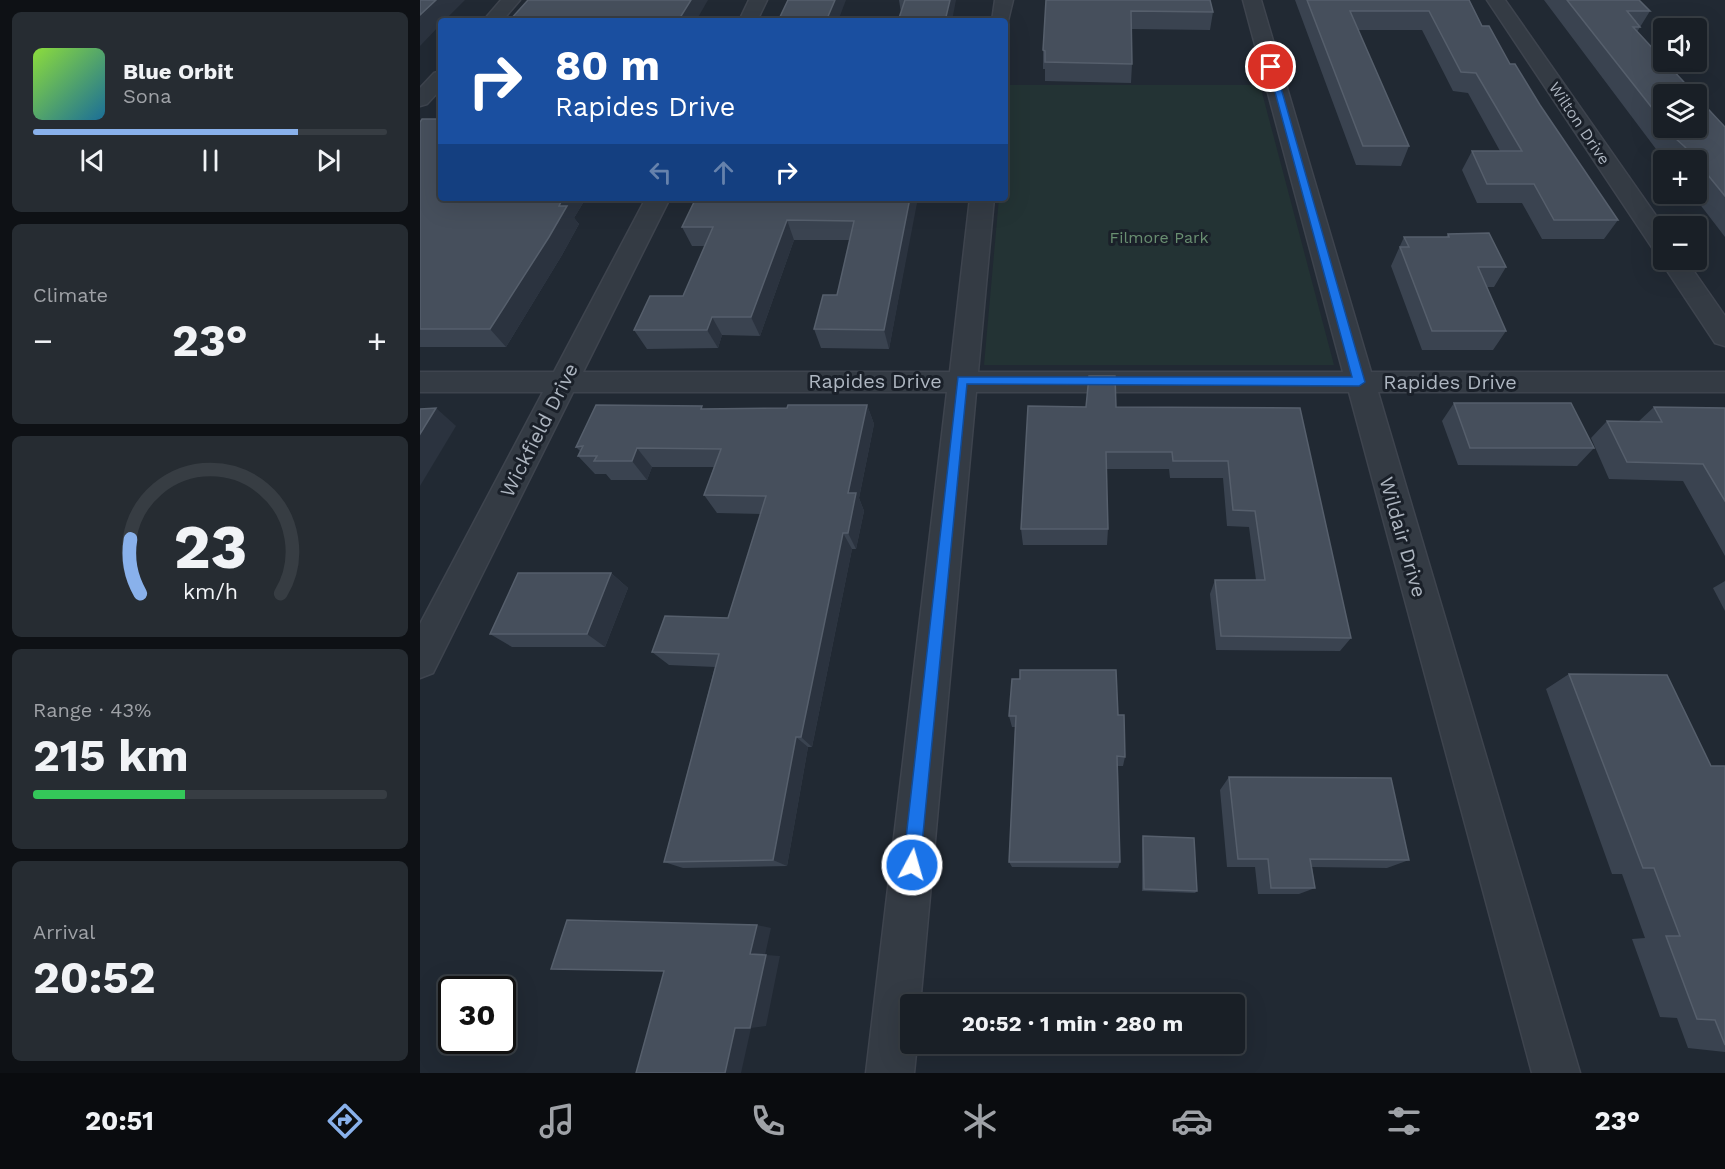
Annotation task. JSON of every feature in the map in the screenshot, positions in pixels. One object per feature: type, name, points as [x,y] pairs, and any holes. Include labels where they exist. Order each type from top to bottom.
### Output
[{"type":"street","points":[[495,18],[511,0]]},
{"type":"street","points":[[749,18],[758,0]]},
{"type":"street","points":[[1001,18],[1004,0]]},
{"type":"street","name":"Wildair Drive","points":[[1252,0],[1556,1073]]},
{"type":"street","name":"Wilton Drive","points":[[1496,0],[1653,230]]},
{"type":"street","points":[[420,100],[438,80]]},
{"type":"street","name":"Wickfield Drive","points":[[420,661],[656,201]]},
{"type":"street","points":[[890,1073],[982,201]]},
{"type":"street","points":[[1680,270],[1725,336]]},
{"type":"street","name":"Rapides Drive","points":[[420,382],[1725,381]]},
{"type":"green space","name":"Filmore Park","points":[[1010,85],[1260,85],[1334,365],[984,365],[999,201],[1008,201]]},
{"type":"building","points":[[420,0],[436,0],[420,15]]},
{"type":"building","points":[[528,0],[691,0],[680,18],[512,18]]},
{"type":"building","points":[[788,0],[835,0],[827,18],[779,18]]},
{"type":"building","points":[[905,0],[950,0],[946,18],[899,18]]},
{"type":"building","points":[[1046,0],[1210,0],[1213,12],[1131,11],[1132,64],[1045,62],[1045,51],[1043,50]]},
{"type":"building","points":[[1307,0],[1469,0],[1482,26],[1489,26],[1510,64],[1515,64],[1618,220],[1554,220],[1534,184],[1487,184],[1472,151],[1522,151],[1476,73],[1461,72],[1429,11],[1350,11],[1409,146],[1363,146]]},
{"type":"building","points":[[1567,0],[1639,0],[1650,11],[1627,11],[1640,27],[1633,27],[1653,49],[1653,72],[1675,72],[1686,84],[1653,84],[1653,109]]},
{"type":"building","points":[[1707,108],[1725,127],[1725,196],[1707,174],[1707,150],[1687,150],[1675,138],[1707,138]]},
{"type":"building","points":[[422,119],[438,119],[438,201],[562,201],[559,206],[567,206],[490,329],[420,329],[420,122]]},
{"type":"building","points":[[695,201],[909,201],[884,330],[814,329],[823,295],[837,295],[854,221],[787,220],[751,317],[712,317],[707,330],[634,330],[650,296],[683,296],[713,227],[682,227]]},
{"type":"building","points":[[1489,233],[1506,267],[1478,267],[1506,331],[1432,331],[1400,247],[1409,247],[1404,237],[1449,237],[1448,234]]},
{"type":"building","points":[[1089,376],[1115,376],[1116,407],[1300,408],[1351,638],[1221,636],[1215,580],[1265,580],[1255,511],[1233,510],[1228,461],[1173,461],[1172,452],[1106,452],[1108,529],[1021,529],[1028,406],[1086,407]]},
{"type":"building","points":[[1454,403],[1571,403],[1594,448],[1470,448]]},
{"type":"building","points":[[596,405],[702,406],[701,409],[787,408],[788,405],[867,405],[848,493],[856,493],[848,533],[843,533],[801,737],[796,737],[773,860],[664,862],[719,654],[652,652],[665,616],[728,618],[766,496],[704,495],[721,449],[637,448],[632,461],[594,461],[597,456],[578,456],[583,446],[576,447]]},
{"type":"building","points":[[1654,407],[1725,408],[1725,501],[1703,464],[1627,462],[1607,421],[1662,422]]},
{"type":"building","points":[[436,408],[420,434],[420,409]]},
{"type":"building","points":[[518,573],[611,573],[587,634],[490,634]]},
{"type":"building","points":[[1020,670],[1116,670],[1118,715],[1124,715],[1125,757],[1117,756],[1120,862],[1009,862],[1016,716],[1009,716],[1012,679],[1020,679]]},
{"type":"building","points":[[1569,674],[1667,675],[1711,766],[1725,766],[1725,1045],[1715,1020],[1697,1019],[1666,936],[1680,936],[1654,868],[1643,868]]},
{"type":"building","points":[[1229,777],[1391,778],[1409,860],[1310,859],[1315,888],[1271,888],[1268,859],[1238,859]]},
{"type":"building","points":[[1143,836],[1194,838],[1197,891],[1144,889]]},
{"type":"building","points":[[567,920],[757,925],[750,954],[766,955],[750,1028],[735,1028],[725,1073],[636,1073],[664,971],[551,969]]},
{"type":"route","points":[[912,865],[962,380],[1359,382],[1271,67]]}]
